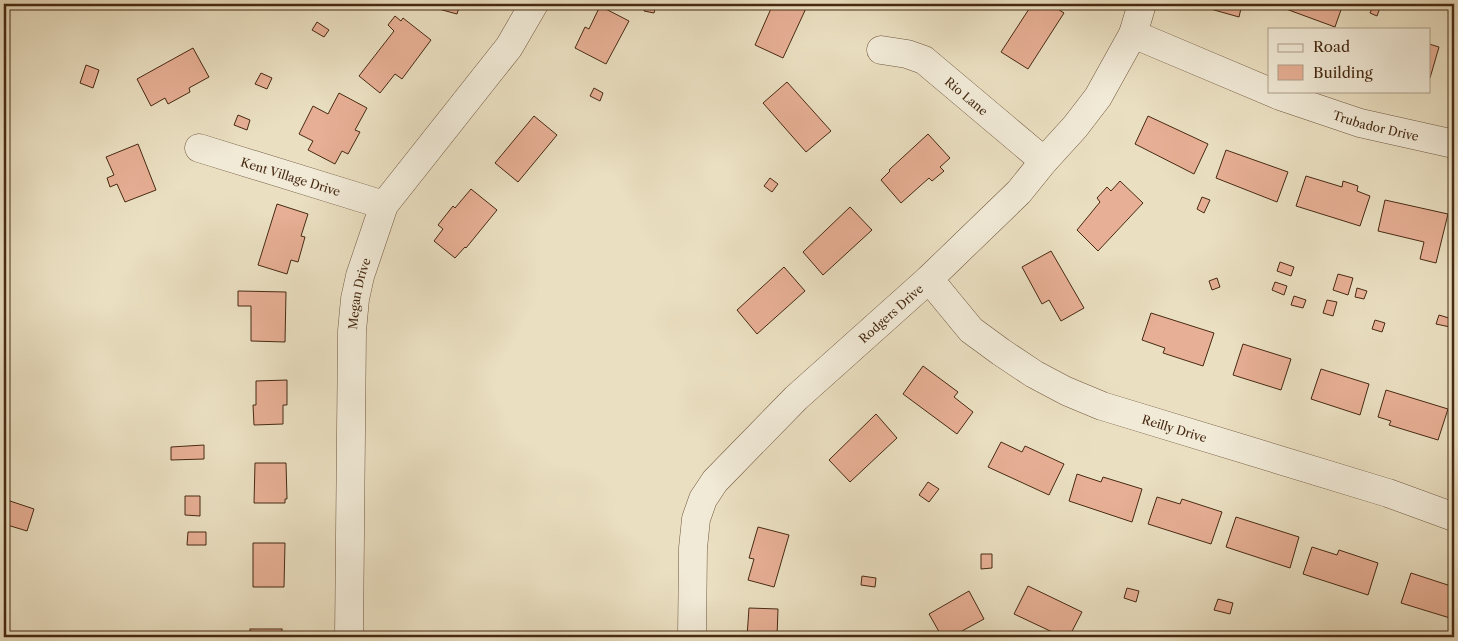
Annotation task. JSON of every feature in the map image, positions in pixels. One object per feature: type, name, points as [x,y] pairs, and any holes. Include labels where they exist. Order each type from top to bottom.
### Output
[{"type":"street","name":"Megan Drive","points":[[349,637],[352,331],[354,307],[362,268],[384,205],[509,47],[534,4]]},
{"type":"street","name":"Rodgers Drive","points":[[692,637],[693,548],[696,519],[703,498],[715,481],[796,398],[929,279],[1019,192],[1098,97],[1133,34],[1142,4]]},
{"type":"street","name":"Trubador Drive","points":[[1133,34],[1268,91]]},
{"type":"street","name":"Rio Lane","points":[[881,50],[907,54],[924,60],[1044,161]]},
{"type":"street","name":"Trubador Drive","points":[[1271,92],[1360,123],[1454,144]]},
{"type":"street","name":"Kent Village Drive","points":[[199,148],[384,205]]},
{"type":"street","name":"Reilly Drive","points":[[929,279],[971,330],[1034,374],[1066,391],[1102,406],[1388,493],[1454,517]]},
{"type":"building","points":[[424,4],[460,4],[457,14]]},
{"type":"building","points":[[645,4],[656,5],[654,13],[644,11]]},
{"type":"building","points":[[773,4],[808,4],[783,58],[755,45]]},
{"type":"building","points":[[1035,4],[1050,4],[1064,13],[1028,69],[1001,52],[1029,9],[1031,10]]},
{"type":"building","points":[[1208,4],[1242,4],[1239,17],[1207,8]]},
{"type":"building","points":[[1287,4],[1343,4],[1335,27],[1286,9]]},
{"type":"building","points":[[1374,4],[1381,5],[1377,16],[1370,13]]},
{"type":"building","points":[[600,6],[629,21],[606,64],[575,48],[585,27],[589,29]]},
{"type":"building","points":[[395,16],[401,21],[403,18],[431,40],[402,79],[395,74],[380,93],[359,76],[394,31],[388,25]]},
{"type":"building","points":[[317,22],[329,30],[324,37],[312,30]]},
{"type":"building","points":[[1430,44],[1439,47],[1430,78]]},
{"type":"building","points":[[193,48],[209,77],[189,88],[190,92],[168,104],[165,98],[151,106],[137,79]]},
{"type":"building","points":[[86,65],[99,70],[93,88],[80,83]]},
{"type":"building","points":[[261,73],[272,78],[267,89],[255,84]]},
{"type":"building","points":[[787,82],[831,131],[806,152],[763,103]]},
{"type":"building","points":[[594,88],[603,93],[600,101],[590,96]]},
{"type":"building","points":[[339,93],[367,108],[355,130],[360,132],[348,154],[342,151],[335,164],[308,150],[313,141],[299,134],[313,106],[328,114]]},
{"type":"building","points":[[238,115],[250,120],[247,130],[234,125]]},
{"type":"building","points":[[534,116],[557,135],[518,182],[495,163]]},
{"type":"building","points":[[1148,116],[1208,144],[1194,174],[1135,144]]},
{"type":"building","points":[[928,134],[950,158],[940,167],[944,171],[932,181],[929,178],[901,203],[881,180],[889,170]]},
{"type":"building","points":[[138,144],[156,190],[125,202],[117,184],[110,187],[107,178],[114,175],[106,157]]},
{"type":"building","points":[[1226,150],[1288,172],[1277,202],[1216,178]]},
{"type":"building","points":[[1306,176],[1342,187],[1343,181],[1358,186],[1357,191],[1370,196],[1360,226],[1296,206]]},
{"type":"building","points":[[770,178],[778,184],[772,192],[764,186]]},
{"type":"building","points":[[1120,181],[1143,203],[1098,251],[1077,230],[1100,202],[1097,198],[1107,187],[1111,191]]},
{"type":"building","points":[[471,189],[497,210],[466,248],[455,258],[434,241],[443,229],[438,225],[453,206],[455,208]]},
{"type":"building","points":[[1202,197],[1210,200],[1204,213],[1197,209]]},
{"type":"building","points":[[1385,200],[1448,214],[1436,263],[1420,259],[1424,242],[1378,231]]},
{"type":"building","points":[[277,204],[308,214],[301,236],[305,237],[298,262],[291,260],[287,274],[258,265]]},
{"type":"building","points":[[850,207],[872,230],[823,275],[803,252]]},
{"type":"building","points":[[1051,251],[1084,308],[1061,321],[1049,300],[1042,304],[1022,267]]},
{"type":"building","points":[[1280,262],[1294,267],[1291,276],[1277,271]]},
{"type":"building","points":[[784,267],[805,291],[757,334],[737,310]]},
{"type":"building","points":[[1338,274],[1353,278],[1348,295],[1333,290]]},
{"type":"building","points":[[1217,278],[1220,287],[1212,290],[1209,281]]},
{"type":"building","points":[[1275,282],[1287,286],[1284,295],[1272,290]]},
{"type":"building","points":[[1357,288],[1367,291],[1364,299],[1355,297]]},
{"type":"building","points":[[238,291],[286,292],[285,342],[251,341],[251,306],[238,306]]},
{"type":"building","points":[[1294,296],[1306,300],[1303,308],[1291,305]]},
{"type":"building","points":[[1327,300],[1337,302],[1333,316],[1323,313]]},
{"type":"building","points":[[1151,313],[1214,333],[1203,366],[1163,353],[1165,348],[1142,340]]},
{"type":"building","points":[[1439,315],[1452,319],[1450,327],[1436,324]]},
{"type":"building","points":[[1375,320],[1385,323],[1382,332],[1372,329]]},
{"type":"building","points":[[1243,344],[1291,359],[1281,390],[1233,375]]},
{"type":"building","points":[[923,366],[958,392],[954,397],[973,412],[957,434],[903,394]]},
{"type":"building","points":[[1321,369],[1369,384],[1360,415],[1311,399]]},
{"type":"building","points":[[287,380],[287,405],[283,405],[283,424],[254,425],[253,405],[256,405],[256,381]]},
{"type":"building","points":[[1386,390],[1448,409],[1438,440],[1389,425],[1391,421],[1378,417]]},
{"type":"building","points":[[876,414],[897,438],[850,482],[829,460]]},
{"type":"building","points":[[1001,442],[1022,452],[1025,446],[1064,464],[1049,495],[988,467]]},
{"type":"building","points":[[204,445],[204,459],[171,460],[171,447]]},
{"type":"building","points":[[255,463],[286,463],[287,499],[285,499],[285,503],[254,503]]},
{"type":"building","points":[[1077,474],[1101,482],[1103,477],[1142,489],[1132,522],[1069,501]]},
{"type":"building","points":[[928,482],[939,489],[929,502],[919,495]]},
{"type":"building","points":[[185,496],[200,496],[200,516],[185,515]]},
{"type":"building","points":[[1157,497],[1180,504],[1182,499],[1222,512],[1211,544],[1148,524]]},
{"type":"building","points":[[4,499],[34,509],[27,531],[4,524]]},
{"type":"building","points":[[1236,517],[1299,537],[1290,568],[1226,547]]},
{"type":"building","points":[[758,527],[789,535],[774,587],[748,580],[754,559],[749,558]]},
{"type":"building","points":[[188,532],[206,532],[206,545],[187,545]]},
{"type":"building","points":[[253,543],[285,543],[284,587],[253,587]]},
{"type":"building","points":[[1312,547],[1337,555],[1339,550],[1378,563],[1368,595],[1303,574]]},
{"type":"building","points":[[981,554],[992,554],[992,568],[981,569]]},
{"type":"building","points":[[1411,573],[1454,587],[1454,605],[1450,618],[1401,603]]},
{"type":"building","points":[[862,576],[876,578],[875,587],[861,585]]},
{"type":"building","points":[[1028,586],[1082,612],[1069,637],[1063,637],[1014,614]]},
{"type":"building","points":[[1127,588],[1139,591],[1136,602],[1124,598]]},
{"type":"building","points":[[969,591],[984,619],[951,637],[942,637],[929,614]]},
{"type":"building","points":[[1218,599],[1233,603],[1230,614],[1214,610]]},
{"type":"building","points":[[749,608],[778,609],[777,637],[747,637]]},
{"type":"building","points":[[250,629],[282,629],[282,637],[250,637]]}]
